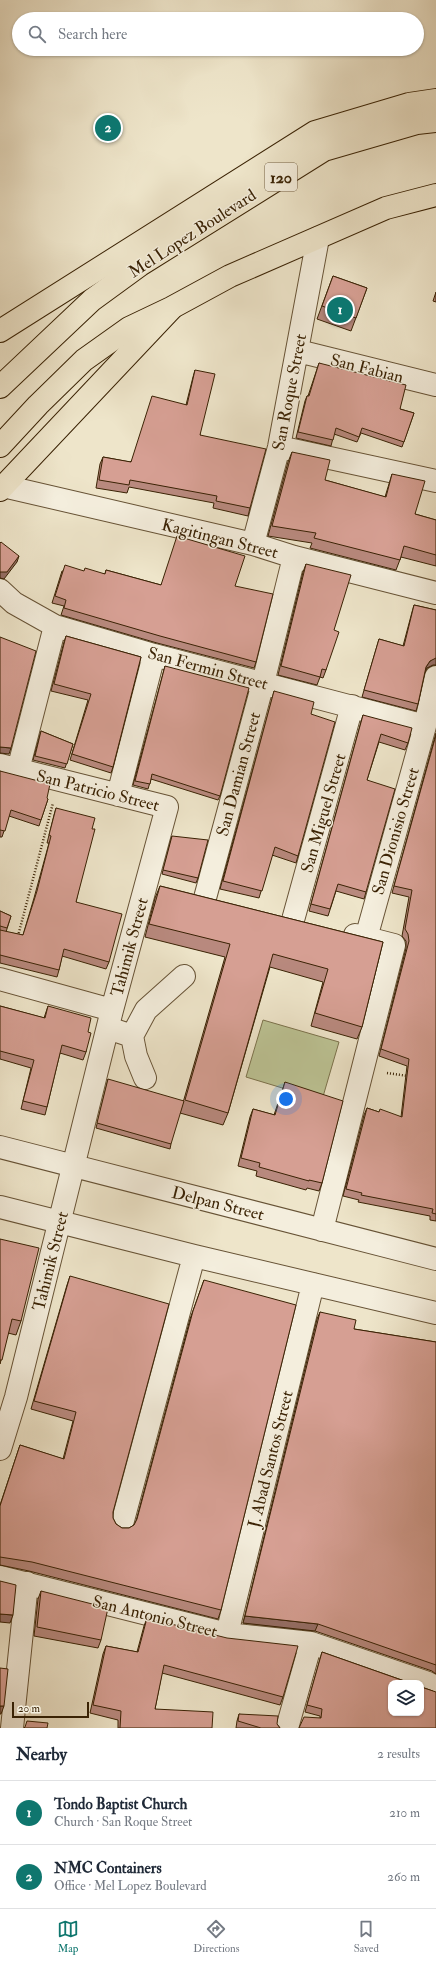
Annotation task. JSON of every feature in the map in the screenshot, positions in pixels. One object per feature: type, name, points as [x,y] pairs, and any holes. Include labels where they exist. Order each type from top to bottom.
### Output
[{"type":"main road","name":"Mel Lopez Boulevard","points":[[0,332],[315,132],[409,104],[436,100]]},
{"type":"main road","name":"Mel Lopez Boulevard","points":[[5,382],[92,300],[140,265],[324,150],[417,123],[436,121]]},
{"type":"main road","points":[[0,446],[38,405],[91,356],[129,328],[171,308],[230,276],[386,208],[436,195]]},
{"type":"main road","points":[[2,488],[171,308]]},
{"type":"street","name":"San Roque Street","points":[[253,544],[279,447],[318,238]]},
{"type":"street","name":"San Fabian","points":[[298,351],[436,385]]},
{"type":"street","points":[[279,447],[436,481]]},
{"type":"street","name":"Kagitingan Street","points":[[2,488],[253,544],[436,593]]},
{"type":"street","name":"San Damian Street","points":[[205,898],[263,682],[294,556]]},
{"type":"street","name":"San Fermin Street","points":[[0,590],[14,603],[55,626],[154,655],[263,682],[425,726]]},
{"type":"street","points":[[9,768],[55,626]]},
{"type":"street","points":[[118,795],[154,655]]},
{"type":"street","name":"San Dionisio Street","points":[[366,938],[425,726],[436,678]]},
{"type":"street","name":"San Miguel Street","points":[[293,920],[352,706]]},
{"type":"street","name":"San Patricio Street","points":[[9,768],[167,807],[146,883]]},
{"type":"street","name":"Tahimik Street","points":[[0,1449],[8,1395],[59,1222],[146,883],[227,904]]},
{"type":"street","points":[[271,914],[315,925]]},
{"type":"street","points":[[322,1230],[364,1069],[394,945],[336,931]]},
{"type":"street","points":[[145,1078],[136,1056],[132,1036],[146,1010],[184,976]]},
{"type":"street","points":[[0,979],[110,1019],[132,1036]]},
{"type":"street","name":"Delpan Street","points":[[0,1147],[436,1259]]},
{"type":"street","points":[[0,1208],[194,1256],[436,1313]]},
{"type":"street","points":[[122,1524],[194,1256]]},
{"type":"street","name":"J. Abad Santos Street","points":[[227,1634],[313,1284]]},
{"type":"street","name":"San Antonio Street","points":[[0,1577],[227,1634],[311,1644],[436,1687]]},
{"type":"street","points":[[12,1728],[27,1583]]},
{"type":"street","points":[[287,1728],[311,1644]]},
{"type":"path","points":[[16,942],[59,780]]},
{"type":"path","points":[[364,1069],[414,1078]]},
{"type":"green space","points":[[263,1020],[339,1042],[322,1100],[246,1077]]},
{"type":"building","points":[[333,276],[367,288],[356,318],[322,306]]},
{"type":"building","points":[[319,363],[406,385],[400,409],[414,413],[404,442],[362,428],[359,437],[336,428],[333,440],[298,432],[307,396],[309,396]]},
{"type":"building","points":[[195,370],[215,374],[200,435],[266,449],[250,508],[216,501],[217,496],[130,480],[129,485],[99,480],[103,457],[131,462],[152,396],[187,405]]},
{"type":"building","points":[[292,452],[330,460],[325,480],[386,497],[392,474],[425,481],[415,514],[436,520],[436,555],[404,546],[400,560],[314,538],[316,533],[272,526]]},
{"type":"building","points":[[177,536],[245,556],[235,586],[273,594],[256,662],[64,608],[66,600],[55,596],[65,565],[84,571],[85,568],[105,574],[106,570],[161,585]]},
{"type":"building","points":[[1,542],[19,556],[7,572],[0,572]]},
{"type":"building","points":[[306,564],[351,575],[334,630],[339,632],[326,670],[322,669],[320,677],[281,666]]},
{"type":"building","points":[[414,605],[436,610],[436,658],[430,661],[426,667],[418,704],[364,690],[379,639],[404,646]]},
{"type":"building","points":[[66,636],[141,657],[113,767],[72,754],[91,694],[54,684]]},
{"type":"building","points":[[0,637],[36,651],[11,748],[0,747]]},
{"type":"building","points":[[165,666],[249,688],[220,796],[152,774],[150,784],[135,781]]},
{"type":"building","points":[[274,691],[314,702],[311,714],[335,722],[298,856],[275,847],[262,891],[223,881]]},
{"type":"building","points":[[363,715],[412,728],[408,743],[381,734],[367,780],[395,789],[366,892],[338,884],[330,909],[311,904]]},
{"type":"building","points":[[41,731],[73,744],[67,764],[35,756]]},
{"type":"building","points":[[436,735],[436,1214],[432,1213],[433,1209],[361,1195],[362,1193],[346,1189],[367,1108],[379,1112],[380,1109],[402,1117],[409,1059],[381,1049],[409,941],[408,934],[405,929],[412,890],[394,886]]},
{"type":"building","points":[[0,771],[50,784],[48,799],[41,820],[11,810],[5,831],[0,830]]},
{"type":"building","points":[[56,808],[95,818],[92,829],[95,829],[76,902],[122,914],[109,962],[64,949],[59,970],[0,955],[0,930],[23,935],[37,891],[51,836],[49,835]]},
{"type":"building","points":[[172,836],[208,840],[198,878],[163,870]]},
{"type":"building","points":[[160,886],[383,942],[362,1027],[315,1013],[328,969],[273,954],[228,1113],[185,1100],[230,944],[149,924]]},
{"type":"building","points":[[0,911],[11,916],[7,928],[0,926]]},
{"type":"building","points":[[0,1006],[45,1018],[48,1006],[91,1018],[88,1032],[91,1033],[86,1052],[62,1045],[47,1107],[23,1101],[34,1060],[0,1051]]},
{"type":"building","points":[[108,1079],[184,1101],[171,1144],[97,1123]]},
{"type":"building","points":[[285,1082],[343,1101],[322,1183],[309,1181],[259,1167],[260,1163],[241,1158],[253,1109],[275,1115]]},
{"type":"building","points":[[0,1239],[39,1248],[21,1321],[12,1319],[2,1360],[0,1360]]},
{"type":"building","points":[[70,1276],[169,1304],[113,1512],[113,1518],[116,1524],[122,1528],[129,1528],[134,1525],[137,1519],[193,1311],[204,1280],[296,1305],[221,1610],[32,1562],[0,1557],[0,1506],[20,1445],[64,1459],[76,1412],[34,1401]]},
{"type":"building","points":[[320,1312],[356,1320],[354,1329],[436,1342],[436,1665],[318,1624],[245,1616]]},
{"type":"building","points":[[0,1581],[16,1585],[13,1615],[0,1614]]},
{"type":"building","points":[[41,1591],[108,1608],[101,1640],[37,1627]]},
{"type":"building","points":[[147,1618],[227,1638],[298,1646],[283,1697],[164,1665],[155,1709],[213,1712],[212,1728],[120,1728],[121,1711],[93,1705],[106,1646],[138,1652]]},
{"type":"building","points":[[322,1652],[401,1680],[388,1680],[388,1716],[424,1716],[424,1688],[436,1692],[436,1728],[299,1728],[304,1717],[321,1718],[322,1709],[307,1705]]},
{"type":"building","points":[[0,1668],[8,1669],[4,1706],[0,1706]]},
{"type":"building","points":[[239,1714],[278,1716],[277,1724],[280,1728],[261,1728],[238,1721]]},
{"type":"building","points":[[27,1721],[48,1723],[47,1728],[24,1728]]},
{"type":"place","name":"NMC Containers","points":[[108,128]]},
{"type":"place","name":"Tondo Baptist Church","points":[[340,310]]}]
